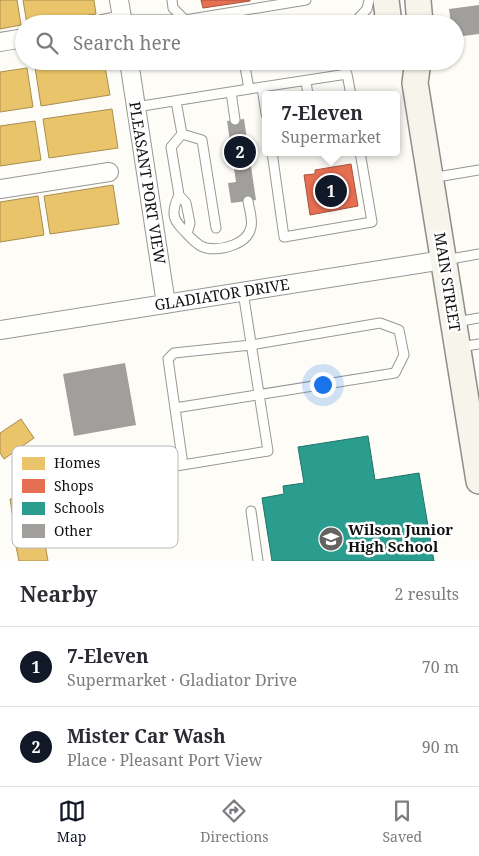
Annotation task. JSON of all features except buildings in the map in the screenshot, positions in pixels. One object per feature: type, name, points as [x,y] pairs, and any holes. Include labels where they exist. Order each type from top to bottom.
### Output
[{"type":"main road","points":[[386,0],[388,15]]},
{"type":"main road","points":[[418,0],[419,15]]},
{"type":"main road","name":"MAIN STREET","points":[[416,72],[430,178],[454,323],[468,346],[479,481]]},
{"type":"street","points":[[119,0],[121,15]]},
{"type":"street","points":[[0,42],[15,40]]},
{"type":"street","name":"PLEASANT PORT VIEW","points":[[130,70],[166,304]]},
{"type":"street","points":[[0,190],[109,172]]},
{"type":"street","name":"GLADIATOR DRIVE","points":[[0,330],[443,260]]},
{"type":"lane","points":[[172,0],[173,8],[180,15]]},
{"type":"lane","points":[[213,15],[306,0]]},
{"type":"lane","points":[[361,15],[367,9],[370,0]]},
{"type":"lane","points":[[246,70],[249,89]]},
{"type":"lane","points":[[136,107],[347,74],[350,91]]},
{"type":"lane","points":[[306,80],[307,91]]},
{"type":"lane","points":[[230,92],[235,120]]},
{"type":"lane","points":[[176,101],[182,134]]},
{"type":"lane","points":[[182,134],[171,147],[179,195],[186,203],[190,223],[188,234]]},
{"type":"lane","points":[[182,134],[202,140],[216,228]]},
{"type":"lane","points":[[273,156],[284,237],[372,222],[361,156]]},
{"type":"lane","points":[[430,178],[479,170]]},
{"type":"lane","points":[[179,195],[174,206],[177,225],[206,248],[239,244],[248,236],[252,226],[248,201]]},
{"type":"lane","points":[[443,260],[479,254]]},
{"type":"lane","points":[[178,466],[268,451],[243,292]]},
{"type":"lane","points":[[454,323],[479,318]]},
{"type":"lane","points":[[175,408],[395,373],[404,355],[399,330],[380,323],[252,345],[174,354],[168,359],[183,465]]},
{"type":"lane","points":[[251,511],[258,561]]},
{"type":"place","name":"Mister Car Wash","points":[[240,152]]},
{"type":"place","name":"7-Eleven","points":[[331,191]]},
{"type":"place","name":"Wilson Junior High School","points":[[331,539]]}]
